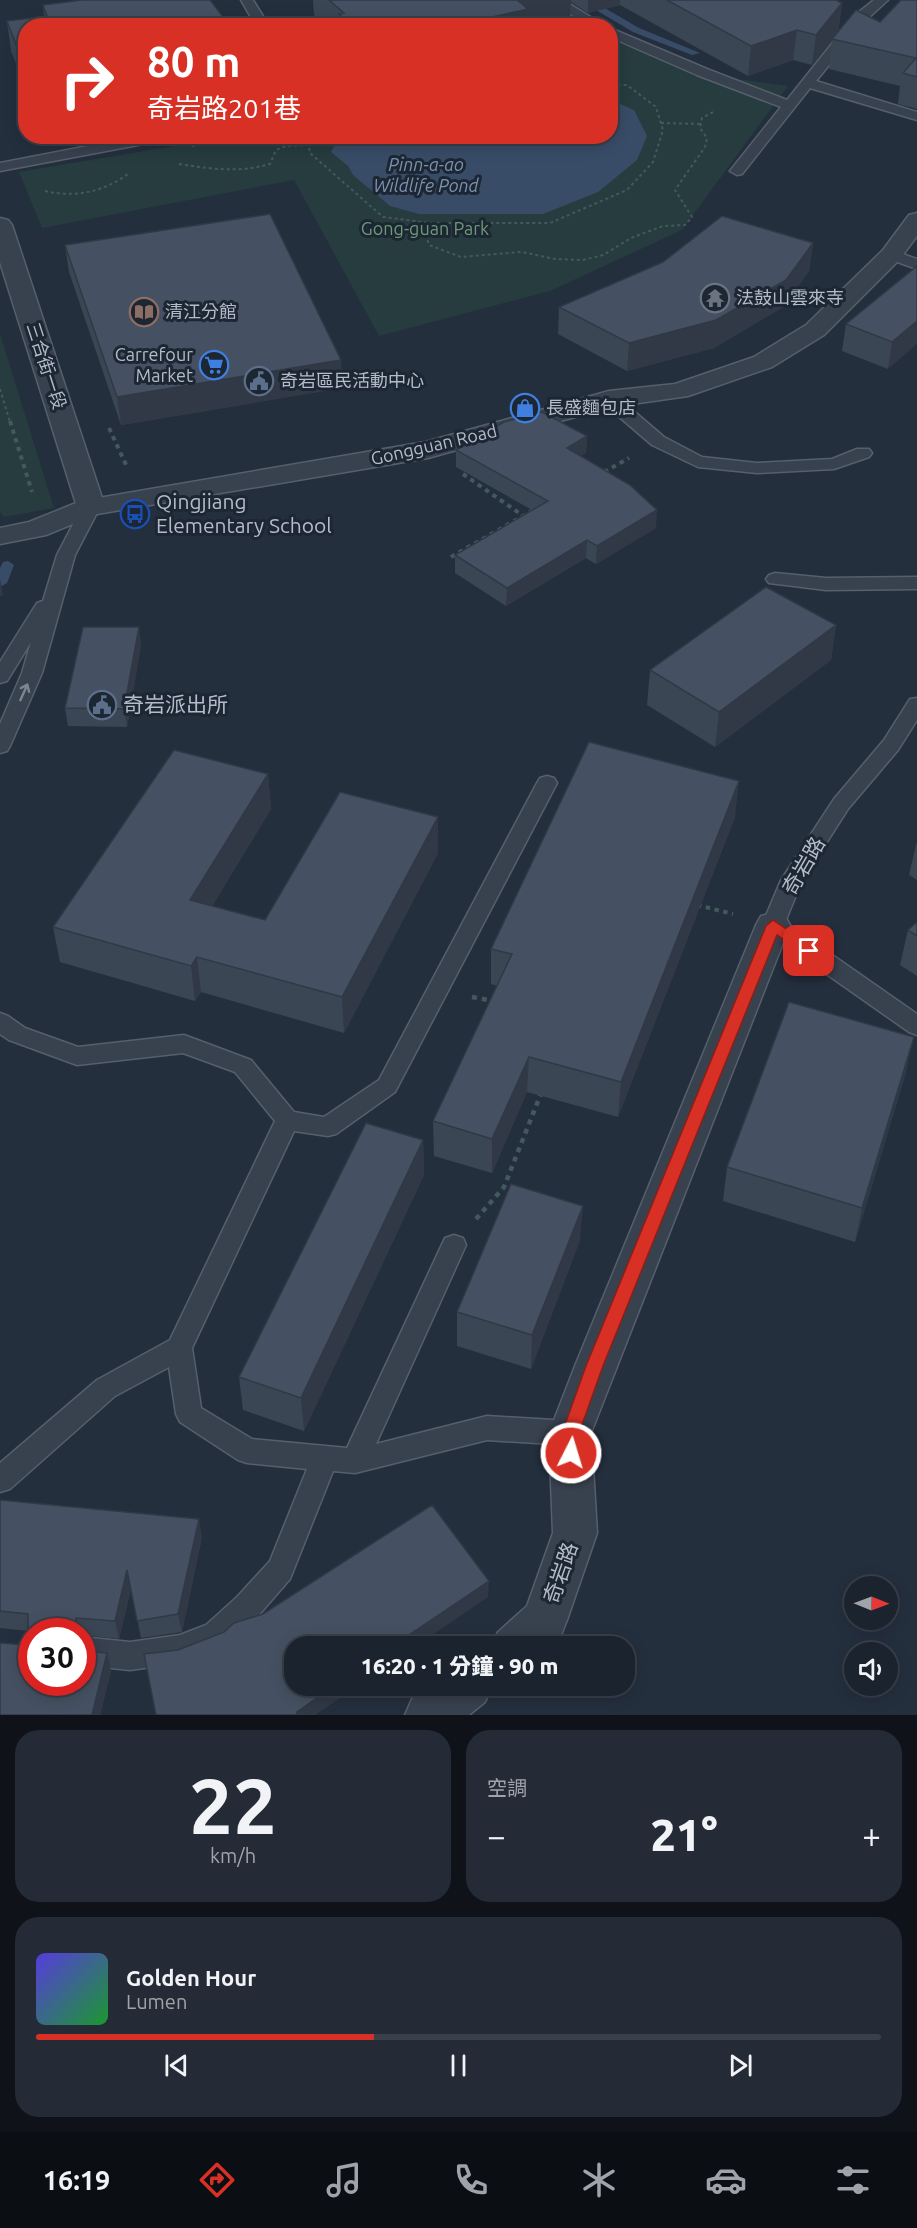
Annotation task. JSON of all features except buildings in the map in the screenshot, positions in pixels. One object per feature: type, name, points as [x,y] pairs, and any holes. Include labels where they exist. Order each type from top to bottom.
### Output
[{"type":"street","name":"Gongguan Road","points":[[0,536],[36,529],[91,507],[428,450],[609,399],[679,391],[763,362],[815,330],[891,255],[917,220]]},
{"type":"street","name":"三合街一段","points":[[0,225],[91,507]]},
{"type":"street","name":"奇岩路","points":[[527,1636],[545,1620],[575,1533],[570,1433],[756,921]]},
{"type":"street","points":[[428,1715],[456,1696]]},
{"type":"lane","points":[[247,0],[258,18]]},
{"type":"lane","points":[[554,0],[585,18]]},
{"type":"lane","points":[[737,171],[807,83],[854,16],[882,0]]},
{"type":"lane","points":[[618,38],[789,105]]},
{"type":"lane","points":[[807,83],[917,116]]},
{"type":"lane","points":[[0,167],[122,144]]},
{"type":"lane","points":[[891,255],[917,264]]},
{"type":"lane","points":[[609,399],[658,441],[698,462],[757,468],[834,464],[863,453]]},
{"type":"lane","points":[[0,746],[32,673],[66,555],[91,507]]},
{"type":"lane","points":[[775,579],[826,584],[917,583]]},
{"type":"lane","points":[[0,677],[55,589]]},
{"type":"lane","name":"奇岩路","points":[[756,921],[792,880],[841,804],[891,745],[917,704]]},
{"type":"lane","points":[[0,1022],[17,1034],[77,1056],[184,1044],[243,1066],[287,1119],[328,1127],[387,1086],[547,783]]},
{"type":"lane","points":[[756,921],[917,1026]]},
{"type":"lane","points":[[287,1119],[179,1348],[189,1414],[247,1451],[355,1461],[487,1428],[570,1433]]},
{"type":"lane","points":[[355,1461],[454,1245]]},
{"type":"lane","points":[[0,1480],[106,1388],[179,1348]]},
{"type":"lane","points":[[96,1653],[130,1656],[180,1649],[216,1635],[247,1607],[280,1570],[325,1458]]},
{"type":"path","points":[[175,163],[223,172],[252,170],[270,164],[276,150],[286,146],[308,145],[310,153],[383,217],[430,223],[550,223],[627,190],[653,162],[663,130],[656,107],[627,85],[618,85]]},
{"type":"path","points":[[430,223],[426,235],[429,244],[460,257],[522,252],[555,259],[583,260],[603,255],[632,238],[663,226],[685,225],[692,217],[675,190],[705,147],[707,138],[700,128],[702,118],[721,108]]},
{"type":"path","points":[[661,123],[701,124]]},
{"type":"path","points":[[42,190],[75,193],[97,190],[120,180],[132,170]]},
{"type":"path","points":[[0,389],[35,502],[91,507]]},
{"type":"path","points":[[597,477],[658,441]]},
{"type":"path","points":[[428,450],[522,515]]},
{"type":"path","points":[[451,558],[540,506]]},
{"type":"path","points":[[696,904],[756,921]]},
{"type":"path","points":[[469,996],[503,1002]]},
{"type":"path","points":[[454,1245],[504,1187],[542,1090]]},
{"type":"green space","name":"Gong-guan Park","points":[[618,43],[701,74],[788,86],[682,230],[550,291],[379,336],[294,180],[42,228],[19,172],[186,144],[618,144]]},
{"type":"green space","points":[[0,334],[54,508],[4,517],[0,512]]},
{"type":"water","name":"Pinn-a-ao Wildlife Pond","points":[[618,103],[634,110],[647,136],[637,160],[598,192],[543,214],[419,214],[390,206],[353,175],[348,166],[331,152],[335,144],[618,144]]},
{"type":"waterway","points":[[584,0],[615,18]]},
{"type":"waterway","points":[[618,20],[636,30],[695,53]]},
{"type":"waterway","points":[[0,583],[8,565]]},
{"type":"place","name":"法鼓山雲來寺","points":[[715,298]]},
{"type":"place","name":"清江分館","points":[[144,312]]},
{"type":"place","name":"Carrefour Market","points":[[214,365]]},
{"type":"place","name":"奇岩區民活動中心","points":[[259,381]]},
{"type":"place","name":"長盛麵包店","points":[[525,408]]},
{"type":"place","name":"Qingjiang Elementary School","points":[[135,514]]},
{"type":"place","name":"奇岩派出所","points":[[102,705]]},
{"type":"route","points":[[571,1453],[570,1433],[595,1366],[773,926],[809,951]]}]
